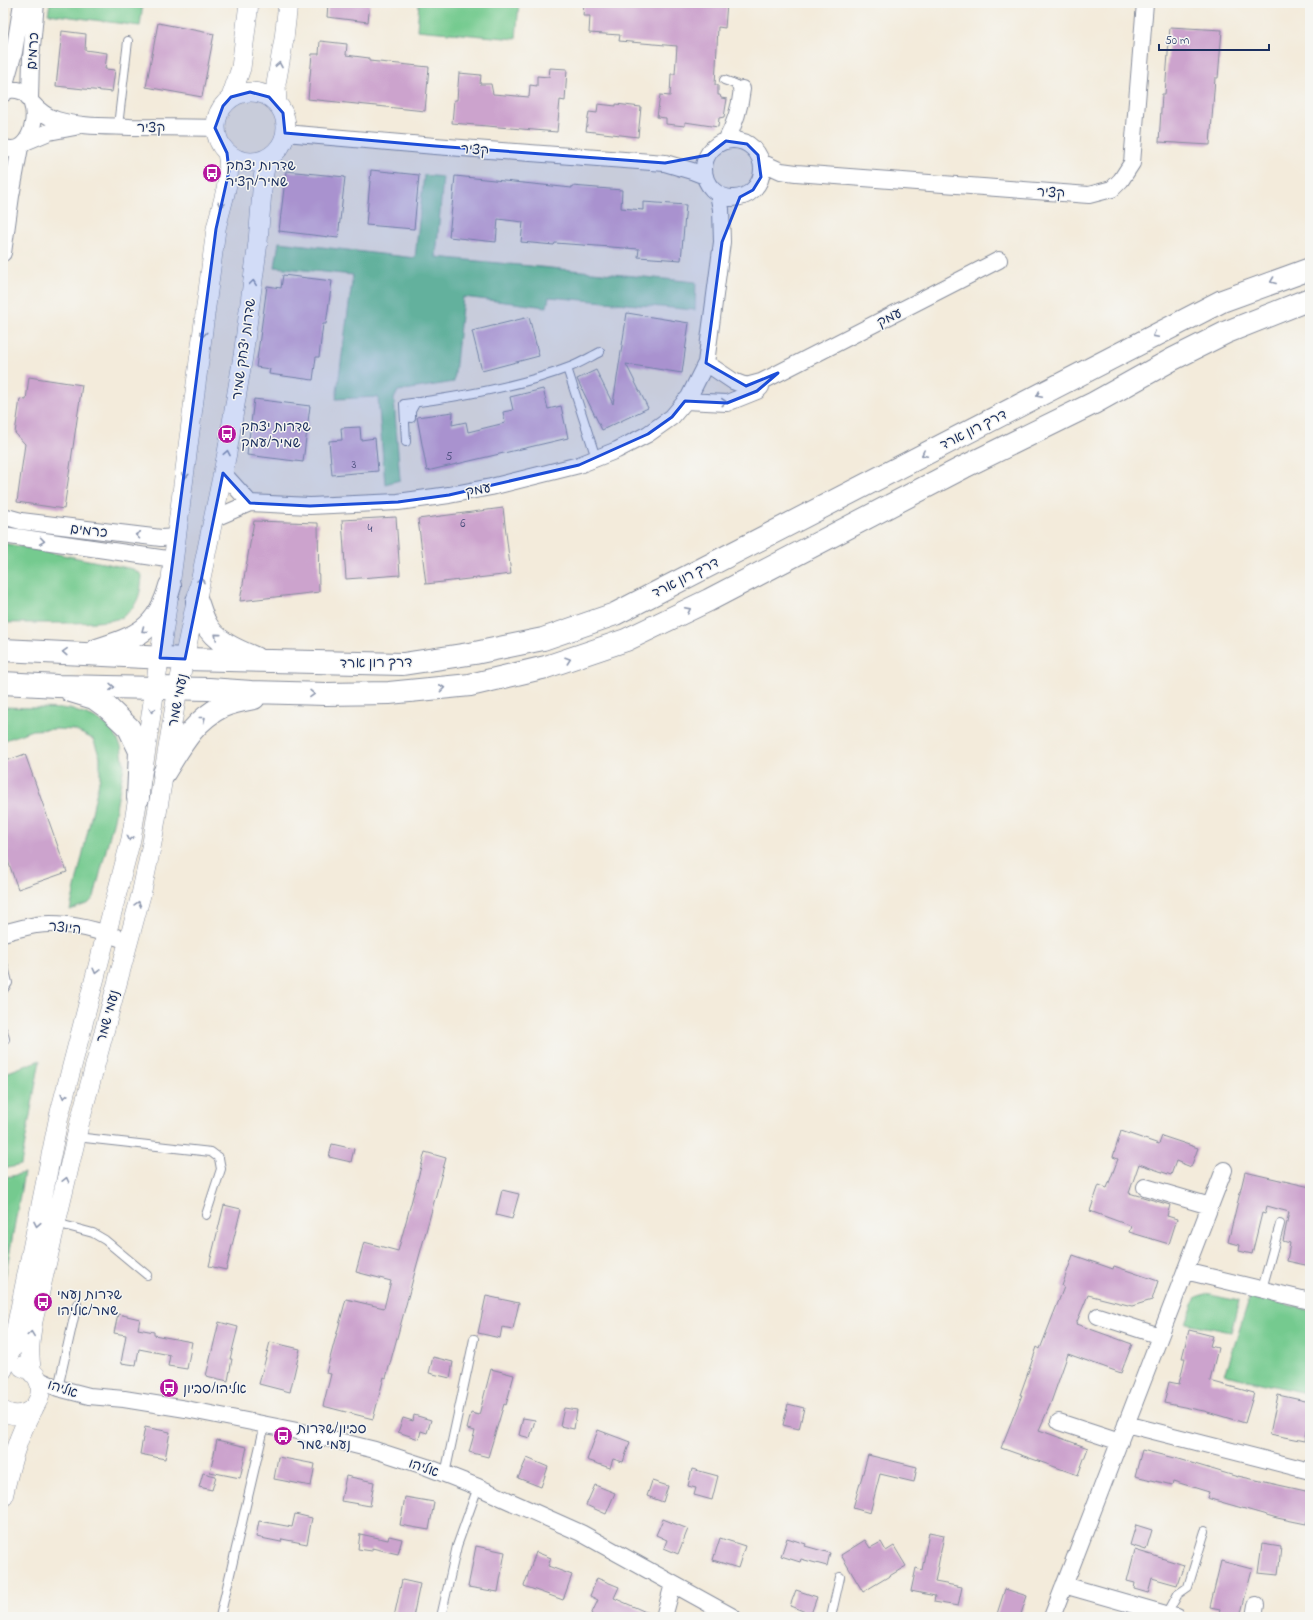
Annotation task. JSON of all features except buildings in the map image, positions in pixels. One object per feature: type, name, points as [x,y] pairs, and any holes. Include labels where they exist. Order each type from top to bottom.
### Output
[{"type":"main road","name":"דרך רון ארד","points":[[3,650],[185,659],[403,664],[475,653],[543,639],[615,614],[1222,301],[1310,269]]},
{"type":"main road","name":"דרך רון ארד","points":[[3,683],[57,686],[155,687],[273,693],[389,693],[470,685],[546,667],[626,640],[716,596],[964,468],[1094,403],[1173,359],[1227,332],[1310,299]]},
{"type":"main road","points":[[87,653],[129,639],[146,629],[158,616],[166,602],[170,586]]},
{"type":"main road","points":[[197,601],[207,626],[216,636],[243,653],[264,661]]},
{"type":"main road","points":[[57,686],[94,698],[108,708],[129,728],[140,750],[138,798]]},
{"type":"main road","points":[[164,773],[188,734],[198,722],[225,705],[273,693]]},
{"type":"street","name":"כרמים","points":[[3,91],[14,52],[22,3]]},
{"type":"street","name":"כרמים","points":[[23,145],[33,126],[34,114],[31,101],[31,58],[36,3]]},
{"type":"street","points":[[232,98],[241,68],[249,3]]},
{"type":"street","points":[[277,104],[276,84],[284,39],[288,3]]},
{"type":"street","name":"קציר","points":[[761,162],[782,171],[796,173],[1089,195],[1112,189],[1122,180],[1132,163],[1145,3]]},
{"type":"street","name":"קציר","points":[[3,94],[11,89],[27,94],[41,112],[57,120],[87,125],[215,128]]},
{"type":"street","points":[[241,93],[255,93],[269,97],[277,104],[283,112],[285,133],[283,142],[271,156],[253,162],[235,158],[227,153],[221,146],[215,128],[217,116],[223,106],[232,98],[241,93]]},
{"type":"street","points":[[726,141],[736,122],[741,98]]},
{"type":"street","points":[[741,98],[741,121],[747,144]]},
{"type":"street","name":"קציר","points":[[23,145],[49,132],[87,125]]},
{"type":"street","name":"קציר","points":[[285,133],[665,163],[683,162],[708,155]]},
{"type":"street","points":[[726,141],[740,141],[747,144],[753,149],[761,162],[762,170],[758,184],[753,190],[740,197],[732,198],[718,194],[707,183],[705,176],[705,162],[708,155],[718,144],[726,141]]},
{"type":"street","points":[[3,147],[14,149],[23,145]]},
{"type":"street","points":[[3,253],[11,196],[23,145]]},
{"type":"street","points":[[160,658],[216,229],[229,171],[227,153]]},
{"type":"street","name":"שדרות יצחק שמיר","points":[[185,659],[223,473],[243,356],[258,242],[263,178],[265,168],[271,156]]},
{"type":"street","name":"קציר","points":[[665,163],[692,170],[705,176]]},
{"type":"street","name":"קציר","points":[[758,184],[770,178],[796,173]]},
{"type":"street","name":"עמק","points":[[718,194],[721,209],[722,242]]},
{"type":"street","name":"עמק","points":[[213,519],[250,503],[310,506],[398,502],[449,495],[491,487],[579,465],[617,450],[648,434],[672,417],[689,397],[706,363],[722,242],[727,224],[740,197]]},
{"type":"street","name":"עמק","points":[[706,363],[733,381],[746,386],[761,382],[999,260]]},
{"type":"street","name":"עמק","points":[[685,401],[727,403],[757,390],[778,373]]},
{"type":"street","points":[[223,473],[250,503]]},
{"type":"street","name":"כרמים","points":[[3,516],[28,522],[161,538],[177,537]]},
{"type":"street","name":"כרמים","points":[[3,535],[174,560]]},
{"type":"street","name":"נעמי שמר","points":[[3,1370],[12,1348],[58,1116],[131,839],[160,658]]},
{"type":"street","name":"נעמי שמר","points":[[36,1404],[41,1393],[40,1386],[29,1358],[32,1321],[76,1137],[142,888],[152,843],[178,688],[185,659]]},
{"type":"street","name":"היוצר","points":[[3,933],[37,925],[56,924],[106,933],[127,941]]},
{"type":"street","points":[[1052,1617],[1224,1170]]},
{"type":"street","points":[[1145,1187],[1210,1206]]},
{"type":"street","points":[[1185,1272],[1310,1301]]},
{"type":"street","points":[[1098,1316],[1160,1336]]},
{"type":"street","points":[[3,1370],[18,1366],[26,1368],[35,1376]]},
{"type":"street","name":"אליהו","points":[[35,1376],[58,1388],[89,1396]]},
{"type":"street","name":"אליהו","points":[[36,1404],[56,1397],[89,1396],[124,1399],[265,1424],[375,1450],[478,1487],[581,1533],[733,1617]]},
{"type":"street","points":[[3,1411],[16,1415],[29,1412],[36,1404]]},
{"type":"street","points":[[3,1498],[14,1452],[27,1419],[36,1404]]},
{"type":"street","points":[[1059,1422],[1120,1442]]},
{"type":"street","points":[[1126,1424],[1310,1471]]},
{"type":"street","points":[[664,1617],[673,1584]]},
{"type":"street","points":[[1064,1584],[1170,1616]]},
{"type":"lane","points":[[118,126],[128,41]]},
{"type":"lane","points":[[724,80],[735,84],[741,98]]},
{"type":"lane","points":[[406,442],[404,404],[457,396],[506,386],[567,368],[600,352]]},
{"type":"lane","points":[[567,368],[596,458]]},
{"type":"lane","points":[[411,418],[411,411],[416,402]]},
{"type":"lane","points":[[3,963],[8,983],[3,990]]},
{"type":"lane","points":[[76,1137],[211,1152],[219,1158],[221,1169],[206,1215]]},
{"type":"lane","points":[[55,1223],[93,1233],[105,1240],[147,1275]]},
{"type":"lane","points":[[1262,1290],[1280,1224]]},
{"type":"lane","points":[[58,1388],[77,1304]]},
{"type":"lane","points":[[445,1474],[474,1339]]},
{"type":"lane","points":[[220,1617],[265,1424]]},
{"type":"lane","points":[[441,1617],[457,1546],[478,1487]]},
{"type":"lane","points":[[1170,1616],[1178,1594],[1188,1587],[1205,1531]]},
{"type":"lane","points":[[830,1617],[840,1577]]},
{"type":"highlighted area","points":[[250,92],[269,97],[283,113],[285,133],[665,163],[708,155],[726,141],[747,144],[758,155],[761,177],[753,190],[740,197],[722,242],[706,363],[746,386],[778,373],[757,391],[727,403],[685,401],[672,417],[648,434],[579,465],[449,495],[398,502],[310,506],[250,503],[223,473],[185,659],[160,658],[216,229],[229,171],[227,153],[215,128],[223,106],[231,97]]},
{"type":"green space","points":[[50,3],[143,3],[140,26],[48,14]]},
{"type":"green space","points":[[419,3],[519,3],[516,39],[417,30]]},
{"type":"green space","points":[[424,175],[443,177],[436,257],[696,282],[695,310],[549,297],[547,307],[463,297],[454,382],[398,391],[394,399],[400,480],[385,484],[378,397],[336,399],[353,275],[275,267],[279,242],[415,258]]},
{"type":"green space","points":[[3,543],[133,569],[142,575],[138,599],[132,609],[122,617],[113,620],[84,623],[3,623]]},
{"type":"green space","points":[[3,707],[70,709],[92,717],[111,727],[121,746],[124,766],[114,819],[94,897],[89,903],[70,910],[100,777],[100,757],[93,739],[74,730],[57,729],[32,730],[3,741]]},
{"type":"green space","points":[[40,1060],[21,1165],[3,1169],[3,1074]]},
{"type":"green space","points":[[24,1173],[3,1289],[3,1178]]},
{"type":"green space","points":[[1205,1294],[1239,1301],[1231,1332],[1186,1323],[1196,1297]]},
{"type":"green space","points":[[1250,1296],[1310,1310],[1310,1394],[1225,1375]]},
{"type":"place","name":"שדרות יצחק שמיר/קציר","points":[[212,173]]},
{"type":"place","name":"שדרות יצחק שמיר/עמק","points":[[227,434]]},
{"type":"place","name":"שדרות נעמי שמר/אליהו","points":[[43,1302]]},
{"type":"place","name":"אליהו/סביון","points":[[169,1388]]},
{"type":"place","name":"סביון/שדרות נעמי שמר","points":[[283,1436]]}]
